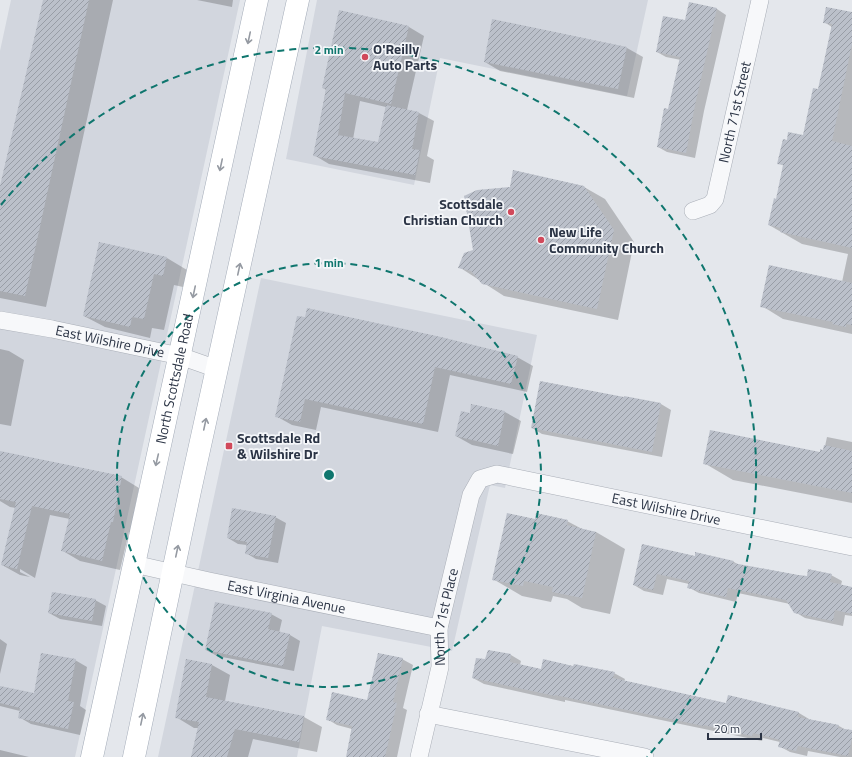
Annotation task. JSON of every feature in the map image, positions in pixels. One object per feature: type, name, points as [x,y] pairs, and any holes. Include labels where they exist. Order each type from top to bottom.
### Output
[{"type":"main road","name":"North Scottsdale Road","points":[[92,757],[257,0]]},
{"type":"main road","points":[[134,757],[298,0]]},
{"type":"street","name":"North 71st Street","points":[[693,211],[710,205],[715,199],[760,0]]},
{"type":"street","name":"East Wilshire Drive","points":[[0,320],[52,328],[180,356],[217,369]]},
{"type":"street","name":"East Wilshire Drive","points":[[480,479],[497,474],[852,546]]},
{"type":"street","name":"North 71st Place","points":[[419,757],[440,667],[439,628],[471,495],[480,479]]},
{"type":"street","name":"East Virginia Avenue","points":[[134,564],[439,628]]},
{"type":"street","points":[[428,714],[640,756]]},
{"type":"shaded area","points":[[11,0],[240,0],[75,757],[0,757],[0,51]]},
{"type":"shaded area","points":[[317,0],[648,0],[627,96],[440,58],[414,185],[286,159]]},
{"type":"shaded area","points":[[261,278],[537,335],[505,488],[490,485],[452,651],[322,626],[297,757],[158,757]]},
{"type":"building","points":[[43,0],[89,0],[25,296],[0,291],[0,186]]},
{"type":"building","points":[[689,2],[717,8],[695,105],[686,153],[657,147],[664,108],[668,109],[680,57],[656,52],[663,16],[685,20]]},
{"type":"building","points":[[826,7],[852,12],[852,44],[832,141],[852,146],[852,248],[780,232],[781,228],[768,225],[774,198],[776,199],[783,165],[777,164],[783,139],[787,140],[788,132],[803,135],[813,88],[818,89],[832,24],[823,23]]},
{"type":"building","points":[[339,10],[409,26],[391,104],[345,93],[338,135],[378,142],[386,105],[419,112],[412,149],[420,150],[415,175],[313,156],[326,89],[322,88]]},
{"type":"building","points":[[492,19],[627,47],[618,89],[484,62]]},
{"type":"building","name":"New Life Community Church","points":[[513,170],[584,186],[614,230],[597,309],[482,284],[471,271],[458,268],[464,253],[473,250],[464,196],[477,190],[510,187]]},
{"type":"building","points":[[99,242],[167,257],[163,276],[154,274],[144,319],[132,317],[130,327],[83,316]]},
{"type":"building","points":[[769,265],[852,283],[852,325],[846,324],[846,327],[832,324],[833,322],[760,307]]},
{"type":"building","points":[[307,308],[441,337],[518,356],[511,384],[435,367],[423,424],[305,399],[300,422],[275,417],[297,316],[305,317]]},
{"type":"building","points":[[540,381],[661,403],[652,452],[531,428]]},
{"type":"building","points":[[471,404],[505,411],[498,446],[455,436],[461,411],[470,413]]},
{"type":"building","points":[[710,430],[820,452],[820,449],[823,450],[824,445],[852,451],[852,493],[703,464]]},
{"type":"building","points":[[0,451],[122,476],[113,522],[111,522],[102,561],[61,551],[70,514],[32,506],[17,569],[1,565],[16,502],[0,499]]},
{"type":"building","points":[[232,508],[276,516],[268,558],[245,554],[247,542],[227,538]]},
{"type":"building","points":[[507,513],[535,519],[536,513],[568,520],[567,525],[596,532],[582,598],[552,592],[553,587],[524,581],[523,586],[492,580]]},
{"type":"building","points":[[642,544],[695,556],[695,552],[734,561],[733,563],[798,575],[807,576],[808,569],[832,574],[830,582],[852,587],[852,614],[835,610],[833,621],[794,613],[786,600],[728,588],[726,597],[687,588],[689,581],[657,574],[653,590],[633,585]]},
{"type":"building","points":[[52,592],[96,599],[92,621],[48,613]]},
{"type":"building","points":[[215,602],[272,613],[268,629],[290,634],[283,666],[205,650]]},
{"type":"building","points":[[488,650],[511,654],[510,662],[541,669],[543,659],[573,666],[574,664],[615,672],[613,678],[726,703],[728,695],[799,712],[798,717],[839,725],[838,728],[852,730],[852,738],[848,756],[798,746],[796,751],[778,747],[780,740],[753,733],[752,736],[472,678],[476,658],[485,659]]},
{"type":"building","points":[[41,653],[76,659],[68,701],[74,702],[68,729],[18,718],[20,708],[0,703],[0,686],[34,693]]},
{"type":"building","points":[[378,653],[403,658],[393,702],[397,703],[385,757],[346,757],[352,726],[326,720],[332,692],[367,700]]},
{"type":"building","points":[[186,659],[212,664],[206,697],[304,716],[299,742],[235,729],[227,757],[191,757],[199,722],[175,718]]},
{"type":"place","name":"O'Reilly Auto Parts","points":[[365,57]]},
{"type":"place","name":"Scottsdale Christian Church","points":[[511,212]]},
{"type":"place","name":"New Life Community Church","points":[[541,240]]},
{"type":"place","name":"Scottsdale Rd & Wilshire Dr","points":[[229,446]]}]
